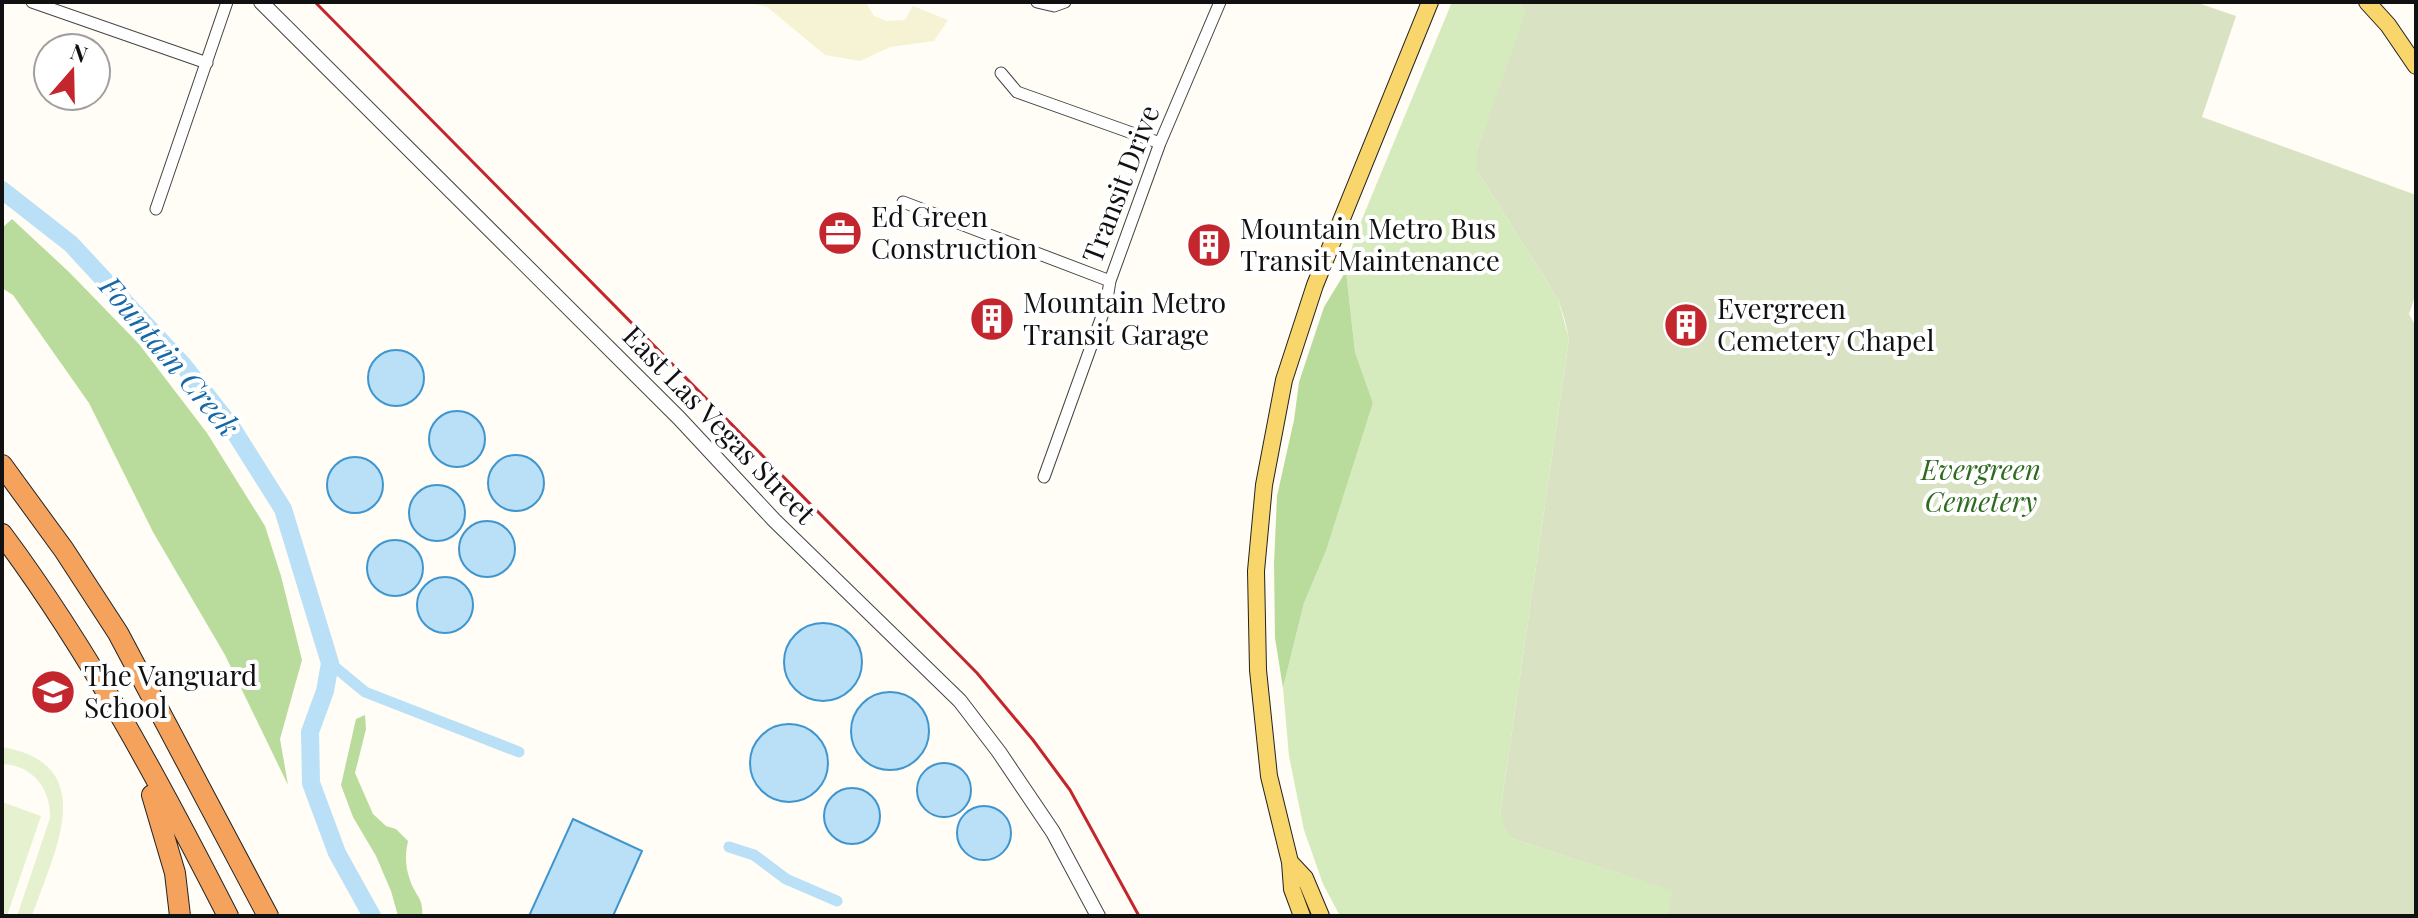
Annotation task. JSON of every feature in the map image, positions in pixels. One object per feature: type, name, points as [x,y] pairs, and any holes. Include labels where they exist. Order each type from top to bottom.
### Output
[{"type":"highway","points":[[2,465],[64,550],[118,633],[268,916]]},
{"type":"highway","points":[[2,534],[31,573],[126,727],[228,916]]},
{"type":"highway","points":[[126,727],[159,814],[175,873],[180,916]]},
{"type":"main road","points":[[1302,916],[1292,889],[1290,862],[1269,776],[1258,670],[1256,571],[1264,485],[1284,380],[1310,298],[1430,2]]},
{"type":"main road","points":[[2367,2],[2388,25],[2416,66]]},
{"type":"main road","points":[[1290,862],[1305,878],[1321,916]]},
{"type":"street","points":[[32,2],[207,63]]},
{"type":"street","points":[[156,209],[227,2]]},
{"type":"street","name":"East Las Vegas Street","points":[[261,2],[679,418],[774,520],[960,701],[1053,832],[1098,916]]},
{"type":"street","points":[[1037,2],[1054,6],[1065,2]]},
{"type":"street","name":"Transit Drive","points":[[1044,477],[1160,143],[1220,2]]},
{"type":"street","points":[[1001,73],[1017,92],[1160,143]]},
{"type":"street","points":[[903,202],[1110,281]]},
{"type":"shaded area","points":[[747,2],[861,2],[866,3],[874,16],[887,21],[905,20],[913,6],[948,20],[934,41],[890,47],[860,61],[825,55],[767,7]]},
{"type":"green space","points":[[1452,2],[1518,2],[1527,12],[1477,150],[1477,171],[1558,299],[1569,339],[1500,814],[1514,839],[1674,891],[1667,916],[1340,916],[1323,884],[1304,830],[1289,756],[1283,688],[1304,603],[1326,551],[1373,403],[1355,352],[1346,271],[1355,236]]},
{"type":"green space","name":"Evergreen Cemetery","points":[[1518,2],[2195,2],[2236,16],[2202,117],[2416,195],[2416,293],[2409,314],[2416,327],[2416,916],[1667,916],[1673,891],[1514,839],[1505,829],[1500,814],[1569,339],[1558,299],[1477,171],[1477,150],[1526,12]]},
{"type":"green space","points":[[12,219],[139,344],[207,433],[265,526],[302,660],[280,739],[288,785],[225,655],[153,532],[89,403],[13,295],[2,288],[2,228]]},
{"type":"green space","points":[[1346,271],[1355,352],[1373,403],[1326,551],[1304,603],[1283,688],[1275,638],[1277,496],[1299,382],[1324,307]]},
{"type":"green space","points":[[365,715],[366,729],[355,773],[373,814],[408,841],[407,870],[420,901],[422,916],[398,916],[376,856],[353,817],[341,785],[356,719]]},
{"type":"green space","points":[[2,747],[33,757],[52,772],[61,792],[63,815],[58,840],[32,916],[17,916],[50,818],[49,807],[38,780],[23,769],[2,764]]},
{"type":"green space","points":[[2,802],[41,816],[7,916],[2,916]]},
{"type":"water","points":[[396,350],[415,359],[424,378],[415,397],[396,406],[377,397],[368,378],[377,359]]},
{"type":"water","points":[[457,411],[476,420],[485,439],[476,458],[457,467],[438,458],[429,439],[438,420]]},
{"type":"water","points":[[516,455],[535,464],[544,483],[535,502],[516,511],[497,502],[488,483],[497,464]]},
{"type":"water","points":[[355,457],[374,466],[383,485],[374,504],[355,513],[336,504],[327,485],[336,466]]},
{"type":"water","points":[[437,485],[456,494],[465,513],[456,532],[437,541],[418,532],[409,513],[418,494]]},
{"type":"water","points":[[487,521],[506,530],[515,549],[506,568],[487,577],[468,568],[459,549],[468,530]]},
{"type":"water","points":[[395,540],[414,549],[423,568],[414,587],[395,596],[376,587],[367,568],[376,549]]},
{"type":"water","points":[[445,577],[464,586],[473,605],[464,624],[445,633],[426,624],[417,605],[426,586]]},
{"type":"water","points":[[823,623],[838,626],[855,640],[862,662],[859,677],[845,694],[823,701],[808,698],[791,684],[784,662],[787,647],[801,630]]},
{"type":"water","points":[[890,692],[905,695],[922,709],[929,731],[926,746],[912,763],[890,770],[875,767],[858,753],[851,731],[854,716],[868,699]]},
{"type":"water","points":[[789,724],[804,727],[821,741],[828,763],[825,778],[811,795],[789,802],[774,799],[757,785],[750,763],[753,748],[767,731]]},
{"type":"water","points":[[944,763],[963,771],[971,790],[963,809],[944,817],[925,809],[917,790],[925,771]]},
{"type":"water","points":[[852,788],[872,796],[880,816],[872,836],[852,844],[832,836],[824,816],[832,796]]},
{"type":"water","points":[[984,806],[1003,814],[1011,833],[1003,852],[984,860],[965,852],[957,833],[965,814]]},
{"type":"water","points":[[573,819],[642,851],[613,916],[529,916]]},
{"type":"waterway","name":"Fountain Creek","points":[[2,190],[71,244],[183,365],[232,428],[283,509],[330,663],[325,691],[310,732],[311,783],[337,853],[372,916]]},
{"type":"waterway","points":[[330,663],[365,692],[519,752]]},
{"type":"waterway","points":[[729,847],[754,855],[786,879],[837,901]]},
{"type":"railway","points":[[315,2],[977,673],[1070,790],[1139,916]]},
{"type":"place","name":"Ed Green Construction","points":[[840,233]]},
{"type":"place","name":"Mountain Metro Bus Transit Maintenance","points":[[1209,245]]},
{"type":"place","name":"Mountain Metro Transit Garage","points":[[992,319]]},
{"type":"place","name":"Evergreen Cemetery Chapel","points":[[1686,325]]},
{"type":"place","name":"The Vanguard School","points":[[53,692]]}]
